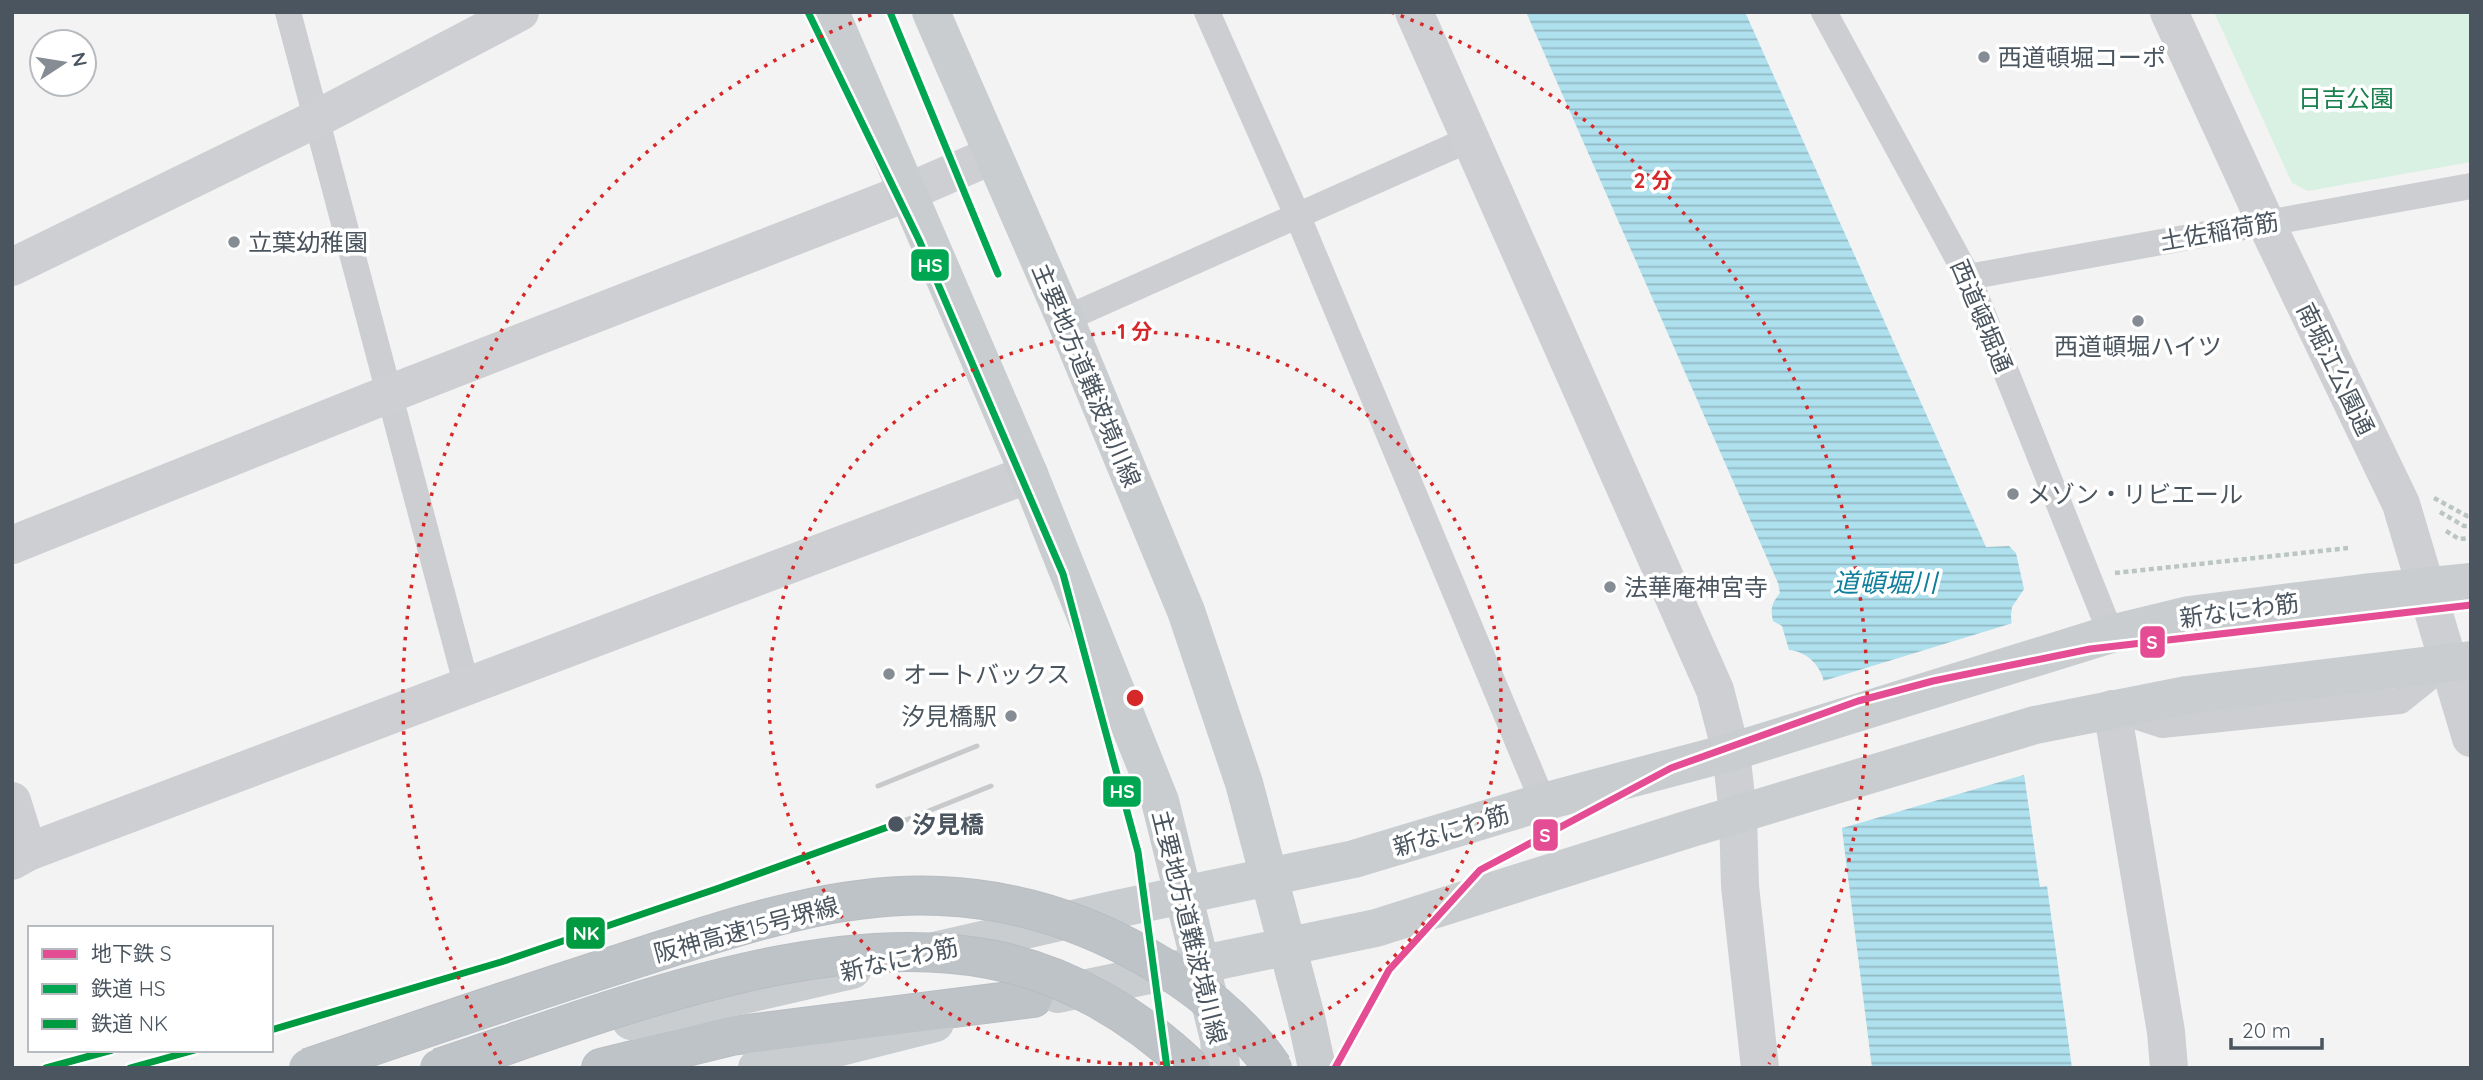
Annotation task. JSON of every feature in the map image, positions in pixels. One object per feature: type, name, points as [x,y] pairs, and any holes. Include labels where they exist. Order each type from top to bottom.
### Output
[{"type":"highway","name":"阪神高速15号堺線","points":[[308,1068],[653,953],[773,917],[829,905],[884,898],[939,896],[1000,902],[1057,916],[1111,937],[1200,991],[1236,1025],[1273,1068]]},
{"type":"highway","name":"阪神高速15号堺線","points":[[439,1068],[622,1008],[737,975],[836,957],[943,953],[977,957],[1032,970],[1075,987],[1118,1009],[1191,1068]]},
{"type":"highway","points":[[601,1068],[731,1036],[1033,998]]},
{"type":"main road","name":"主要地方道難波境川線","points":[[830,12],[1029,474],[1160,801],[1219,1039],[1221,1068]]},
{"type":"main road","name":"主要地方道難波境川線","points":[[931,12],[1065,318],[1186,611],[1244,783],[1317,1068]]},
{"type":"main road","name":"新なにわ筋","points":[[425,1068],[1112,910],[1354,859],[1543,802],[1731,752],[2110,634],[2189,615],[2471,582]]},
{"type":"main road","points":[[777,1065],[1033,998],[1376,928],[1738,814],[2035,725],[2187,695],[2459,662]]},
{"type":"street","points":[[288,12],[467,687]]},
{"type":"street","points":[[12,267],[318,118],[520,12]]},
{"type":"street","points":[[1207,12],[1298,217],[1543,802]]},
{"type":"street","points":[[1414,12],[1715,690],[1731,752],[1738,814],[1740,886],[1760,1068]]},
{"type":"street","name":"西道頓堀通","points":[[1824,12],[1968,277],[2110,634]]},
{"type":"street","name":"南堀江公園通","points":[[2169,12],[2266,223],[2401,504],[2425,587],[2459,662],[2471,738]]},
{"type":"street","points":[[1065,318],[1470,139]]},
{"type":"street","points":[[12,545],[389,394],[908,192],[993,155]]},
{"type":"street","name":"土佐稲荷筋","points":[[1968,277],[2471,186]]},
{"type":"street","points":[[12,801],[20,856],[1029,474]]},
{"type":"street","points":[[2112,709],[2166,1032],[2169,1068]]},
{"type":"path","points":[[2432,497],[2471,516]]},
{"type":"path","points":[[2438,511],[2464,526],[2471,526]]},
{"type":"path","points":[[2083,567],[2108,573],[2348,548]]},
{"type":"green space","name":"日吉公園","points":[[2214,12],[2471,12],[2471,162],[2308,191],[2292,183]]},
{"type":"water","name":"道頓堀川","points":[[1526,12],[1745,12],[1986,547],[2009,546],[2016,553],[2024,589],[2012,607],[2011,616],[2023,767],[2040,887],[2047,886],[2072,1068],[1872,1068],[1823,678],[1810,659],[1789,650],[1782,626],[1773,621],[1772,606],[1780,593],[1778,583]]},
{"type":"pier","points":[[2016,622],[2027,774],[1839,829],[1820,682]]},
{"type":"railway","points":[[878,786],[977,746]]},
{"type":"railway","points":[[896,824],[991,786]]},
{"type":"metro line","name":"S","points":[[1335,1068],[1389,970],[1480,870],[1671,768],[1858,701],[1933,681],[2090,649],[2471,605]]},
{"type":"rail line","name":"HS","points":[[808,12],[919,240],[1063,574],[1138,852],[1167,1068]]},
{"type":"rail line","name":"HS","points":[[890,12],[998,274]]},
{"type":"rail line","name":"NK","points":[[273,1029],[501,962],[896,824]]},
{"type":"rail line","name":"NK","points":[[46,1068],[105,1052]]},
{"type":"rail line","name":"NK","points":[[130,1068],[188,1052]]},
{"type":"place","name":"西道頓堀コーポ","points":[[1984,57]]},
{"type":"place","name":"立葉幼稚園","points":[[234,242]]},
{"type":"place","name":"西道頓堀ハイツ","points":[[2138,321]]},
{"type":"place","name":"メゾン・リビエール","points":[[2013,494]]},
{"type":"place","name":"法華庵神宮寺","points":[[1610,587]]},
{"type":"place","name":"オートバックス","points":[[889,674]]},
{"type":"place","name":"汐見橋駅","points":[[1011,716]]},
{"type":"place","name":"汐見橋","points":[[896,824]]}]
